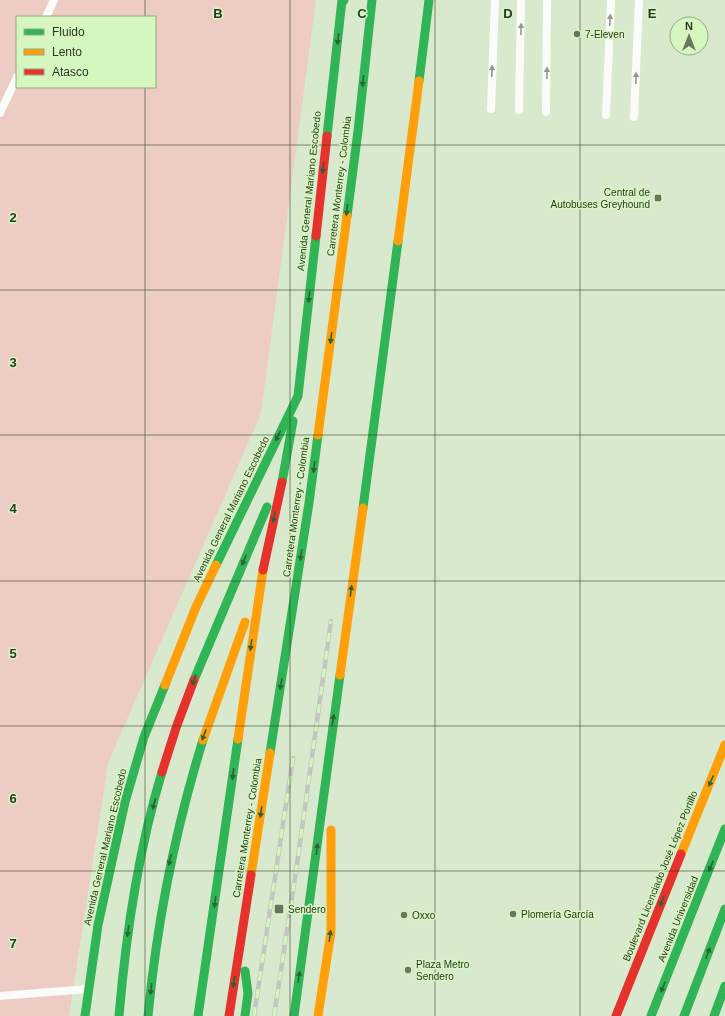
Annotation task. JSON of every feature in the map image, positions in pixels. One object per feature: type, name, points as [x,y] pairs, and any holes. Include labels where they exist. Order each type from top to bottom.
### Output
[{"type":"main road","name":"Carretera Monterrey - Colombia","points":[[229,1016],[309,503],[358,131],[372,0]]},
{"type":"main road","points":[[294,1016],[389,315],[429,0]]},
{"type":"main road","name":"Avenida General Mariano Escobedo","points":[[85,1016],[98,925],[123,810],[144,737],[196,607],[298,396],[342,1]]},
{"type":"main road","points":[[198,1016],[261,580],[287,460],[298,396]]},
{"type":"main road","points":[[119,1016],[122,974],[133,892],[146,831],[166,758],[201,661],[287,460]]},
{"type":"main road","points":[[148,1016],[159,928],[170,861],[202,742],[261,580]]},
{"type":"main road","points":[[318,1016],[331,932],[331,737]]},
{"type":"main road","name":"Boulevard Licenciado José López Portillo","points":[[616,1016],[725,745]]},
{"type":"main road","name":"Avenida Universidad","points":[[651,1016],[725,829]]},
{"type":"main road","points":[[684,1016],[725,909]]},
{"type":"main road","points":[[241,938],[248,993],[245,1016]]},
{"type":"main road","points":[[714,1016],[725,986]]},
{"type":"lane","points":[[46,16],[54,0]]},
{"type":"lane","points":[[491,110],[495,0]]},
{"type":"lane","points":[[519,110],[521,0]]},
{"type":"lane","points":[[546,112],[547,0]]},
{"type":"lane","points":[[606,115],[611,0]]},
{"type":"lane","points":[[634,117],[639,0]]},
{"type":"lane","points":[[0,113],[16,79]]},
{"type":"lane","points":[[0,996],[89,989]]},
{"type":"shaded area","points":[[0,0],[316,0],[261,413],[108,763],[69,1016],[0,1016]]},
{"type":"railway","points":[[274,1016],[331,621]]},
{"type":"railway","points":[[254,1016],[293,758]]},
{"type":"traffic: fast","points":[[327,136],[342,0]]},
{"type":"traffic: fast","points":[[347,216],[372,0]]},
{"type":"traffic: fast","points":[[419,81],[429,0]]},
{"type":"traffic: fast","points":[[216,565],[298,396],[316,236]]},
{"type":"traffic: fast","points":[[363,508],[398,241]]},
{"type":"traffic: fast","points":[[282,482],[293,421]]},
{"type":"traffic: fast","points":[[270,753],[309,503],[318,435]]},
{"type":"traffic: fast","points":[[194,680],[267,507]]},
{"type":"traffic: fast","points":[[294,1016],[340,675]]},
{"type":"traffic: fast","points":[[85,1016],[98,925],[125,802],[144,737],[165,685]]},
{"type":"traffic: fast","points":[[198,1016],[238,739]]},
{"type":"traffic: fast","points":[[148,1016],[156,946],[168,876],[184,808],[203,740]]},
{"type":"traffic: fast","points":[[119,1016],[125,954],[134,892],[146,832],[162,772]]},
{"type":"traffic: fast","points":[[651,1016],[725,829]]},
{"type":"traffic: fast","points":[[684,1016],[725,909]]},
{"type":"traffic: fast","points":[[245,971],[248,993],[245,1016]]},
{"type":"traffic: fast","points":[[714,1016],[725,986]]},
{"type":"traffic: slow","points":[[398,241],[419,81]]},
{"type":"traffic: slow","points":[[318,435],[347,216]]},
{"type":"traffic: slow","points":[[340,675],[363,508]]},
{"type":"traffic: slow","points":[[165,685],[196,607],[216,565]]},
{"type":"traffic: slow","points":[[238,739],[263,570]]},
{"type":"traffic: slow","points":[[203,740],[245,622]]},
{"type":"traffic: slow","points":[[681,854],[725,745]]},
{"type":"traffic: slow","points":[[251,875],[270,753]]},
{"type":"traffic: slow","points":[[318,1016],[331,932],[331,830]]},
{"type":"traffic: jam","points":[[316,236],[327,136]]},
{"type":"traffic: jam","points":[[263,570],[282,482]]},
{"type":"traffic: jam","points":[[162,772],[177,725],[194,680]]},
{"type":"traffic: jam","points":[[616,1016],[681,854]]},
{"type":"traffic: jam","points":[[229,1016],[251,875]]},
{"type":"place","name":"7-Eleven","points":[[577,34]]},
{"type":"place","name":"Central de Autobuses Greyhound","points":[[658,198]]},
{"type":"place","name":"Sendero","points":[[279,909]]},
{"type":"place","name":"Plomería García","points":[[513,914]]},
{"type":"place","name":"Oxxo","points":[[404,915]]},
{"type":"place","name":"Plaza Metro Sendero","points":[[408,970]]}]
